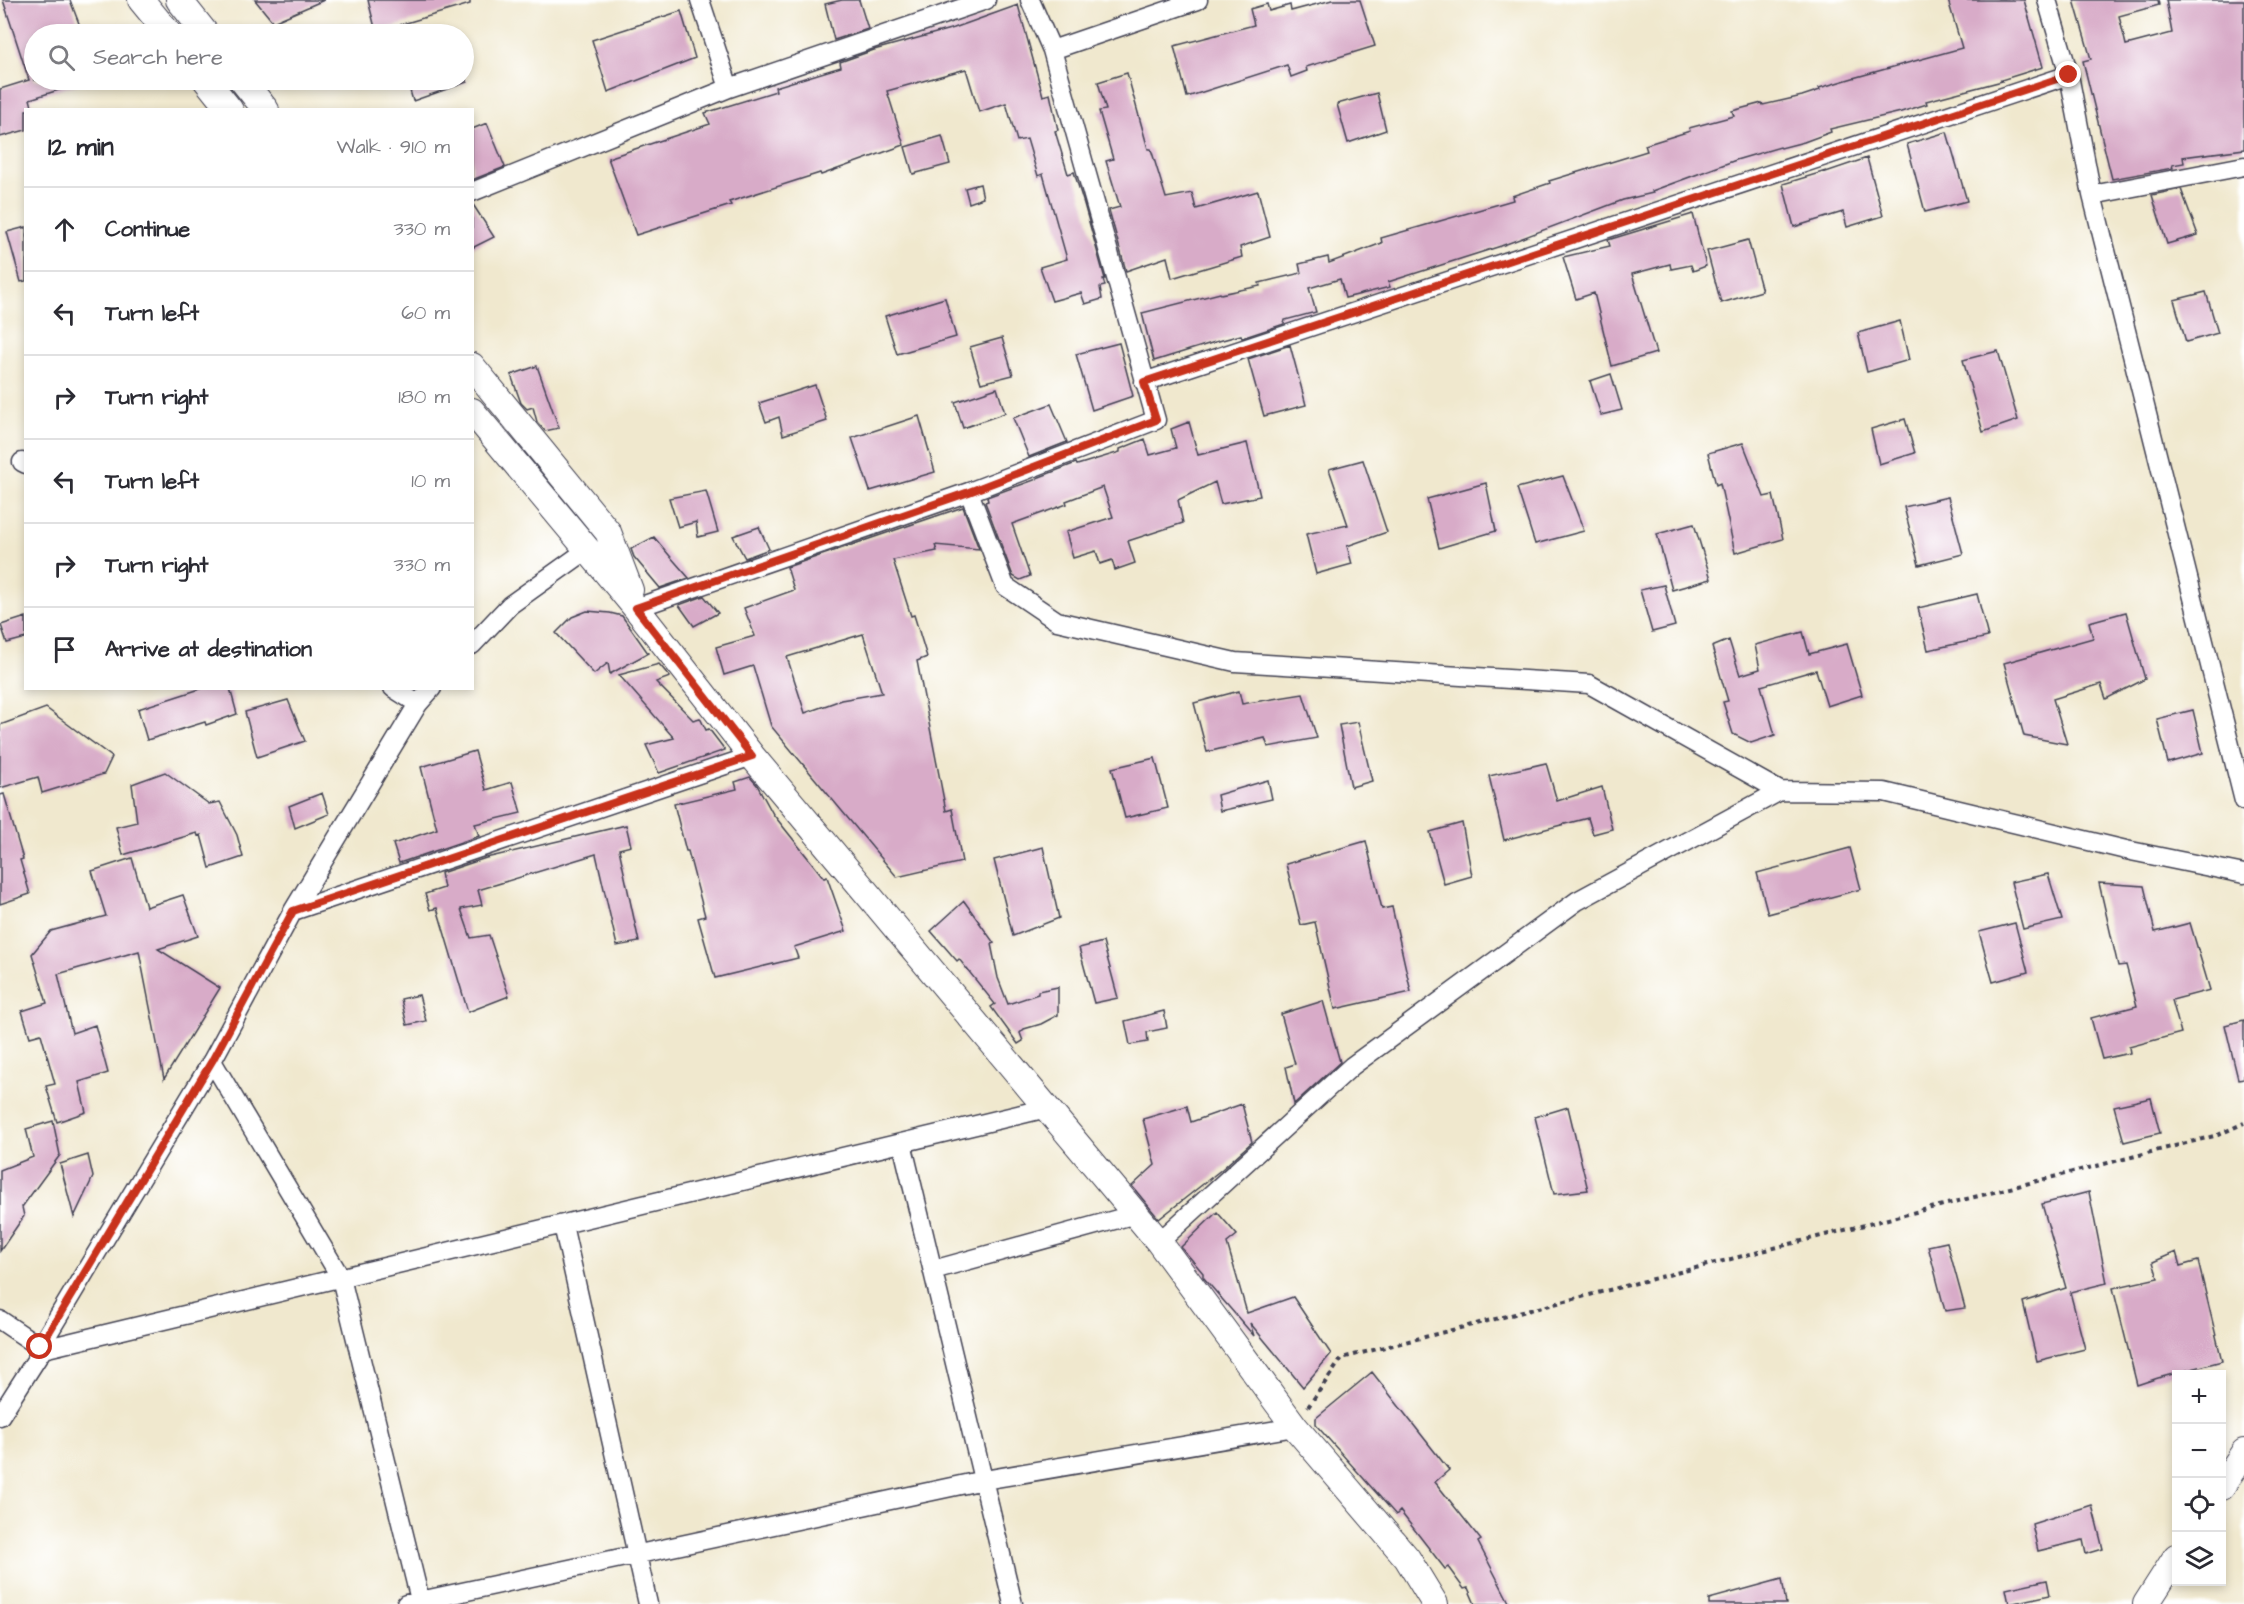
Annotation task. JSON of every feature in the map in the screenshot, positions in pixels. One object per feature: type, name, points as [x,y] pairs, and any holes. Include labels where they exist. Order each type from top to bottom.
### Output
[{"type":"street","points":[[141,0],[161,24]]},
{"type":"street","points":[[179,0],[198,24]]},
{"type":"street","points":[[700,0],[729,88]]},
{"type":"street","points":[[474,191],[729,88],[986,0]]},
{"type":"street","points":[[636,608],[969,492],[1156,420],[1052,50],[1030,0]]},
{"type":"street","points":[[1052,50],[1198,0]]},
{"type":"street","points":[[2047,0],[2069,75],[2092,195],[2244,801]]},
{"type":"street","points":[[1144,382],[2069,75]]},
{"type":"street","points":[[214,90],[228,108]]},
{"type":"street","points":[[250,90],[264,108]]},
{"type":"street","points":[[2092,195],[2244,166]]},
{"type":"street","points":[[474,368],[608,532],[636,608]]},
{"type":"street","points":[[474,413],[636,608],[752,756],[1159,1242],[1295,1427],[1407,1558],[1435,1604]]},
{"type":"street","points":[[969,492],[1005,586],[1057,621],[1235,662],[1589,684],[1780,791],[1884,792],[2126,850],[2244,874]]},
{"type":"street","points":[[474,643],[510,604],[587,550]]},
{"type":"street","points":[[396,690],[418,704]]},
{"type":"street","points":[[0,1416],[212,1061],[293,911],[418,704],[430,690]]},
{"type":"street","points":[[293,911],[752,756]]},
{"type":"street","points":[[1159,1242],[1352,1066],[1577,901],[1780,791]]},
{"type":"street","points":[[212,1061],[341,1278],[416,1603],[984,1480],[1295,1427]]},
{"type":"street","points":[[0,1320],[42,1348],[1047,1108]]},
{"type":"street","points":[[902,1143],[1013,1604]]},
{"type":"street","points":[[933,1270],[1136,1214]]},
{"type":"street","points":[[563,1224],[648,1604]]},
{"type":"street","points":[[2226,1480],[2244,1452]]},
{"type":"street","points":[[2146,1604],[2172,1563]]},
{"type":"path","points":[[1295,1427],[1342,1358],[2218,1136],[2244,1123]]},
{"type":"building","points":[[3,0],[70,0],[79,24],[24,24],[24,65]]},
{"type":"building","points":[[255,0],[324,0],[273,22]]},
{"type":"building","points":[[368,0],[470,0],[470,4],[403,24],[374,24]]},
{"type":"building","points":[[842,0],[859,0],[868,29],[834,40],[825,4]]},
{"type":"building","points":[[1332,0],[1360,0],[1375,46],[1306,67],[1307,71],[1291,77],[1287,65],[1187,97],[1174,46],[1254,25],[1250,9],[1267,4],[1269,11],[1290,5],[1291,11]]},
{"type":"building","points":[[1948,0],[2024,0],[2043,67],[2002,81],[1926,101],[1927,104],[1901,112],[1830,129],[1831,132],[1804,142],[1736,160],[1652,191],[1653,193],[1623,200],[1501,246],[1388,282],[1390,287],[1345,298],[1340,279],[1309,288],[1316,312],[1285,320],[1284,324],[1242,338],[1241,335],[1154,361],[1142,313],[1220,293],[1260,286],[1259,283],[1301,273],[1299,264],[1328,257],[1329,263],[1382,243],[1381,238],[1513,200],[1512,196],[1550,183],[1549,181],[1647,151],[1645,145],[1690,131],[1689,128],[1734,116],[1732,111],[1802,96],[1820,90],[1819,88],[1962,48]]},
{"type":"building","points":[[2074,0],[2158,0],[2159,5],[2119,16],[2126,45],[2172,33],[2166,0],[2244,0],[2244,149],[2183,157],[2184,163],[2172,165],[2173,168],[2112,179],[2083,61],[2091,59]]},
{"type":"building","points":[[1018,5],[1043,96],[1050,94],[1058,130],[1055,131],[1068,174],[1074,172],[1084,204],[1105,279],[1103,279],[1105,286],[1100,287],[1102,299],[1085,304],[1081,293],[1052,301],[1040,267],[1067,259],[1043,174],[1038,176],[1027,139],[1017,141],[1006,103],[979,112],[966,69],[887,91],[904,145],[821,175],[820,173],[729,202],[731,205],[636,235],[608,158],[710,124],[705,113],[776,91],[775,87],[841,67],[840,62],[954,28]]},
{"type":"building","points":[[681,11],[695,58],[608,92],[592,40]]},
{"type":"building","points":[[1127,73],[1148,149],[1151,149],[1166,198],[1192,193],[1196,209],[1258,191],[1270,237],[1240,247],[1242,257],[1172,278],[1167,257],[1126,271],[1109,210],[1120,207],[1106,161],[1113,159],[1099,111],[1106,110],[1098,82]]},
{"type":"building","points":[[24,82],[24,90],[59,90],[30,99],[32,108],[24,108],[24,131],[0,137],[0,89]]},
{"type":"building","points":[[410,90],[444,90],[413,101]]},
{"type":"building","points":[[1377,93],[1386,130],[1348,143],[1337,104]]},
{"type":"building","points":[[487,123],[505,167],[474,179],[474,128]]},
{"type":"building","points":[[1947,132],[1967,201],[1925,212],[1907,144]]},
{"type":"building","points":[[942,136],[950,164],[913,174],[905,147]]},
{"type":"building","points":[[1867,158],[1883,216],[1847,227],[1843,212],[1794,227],[1783,184]]},
{"type":"building","points":[[980,184],[983,198],[969,203],[965,188]]},
{"type":"building","points":[[2181,189],[2198,235],[2167,244],[2152,195]]},
{"type":"building","points":[[474,206],[494,237],[474,247]]},
{"type":"building","points":[[1693,214],[1706,266],[1693,271],[1691,265],[1671,269],[1670,264],[1632,274],[1656,353],[1612,366],[1594,293],[1576,299],[1563,257],[1610,246],[1608,240]]},
{"type":"building","points":[[24,228],[24,281],[21,282],[7,232]]},
{"type":"building","points":[[1748,240],[1762,291],[1721,303],[1707,251]]},
{"type":"building","points":[[2206,292],[2218,333],[2186,342],[2174,300]]},
{"type":"building","points":[[945,298],[956,337],[897,354],[885,316]]},
{"type":"building","points":[[1900,321],[1909,360],[1867,372],[1858,333]]},
{"type":"building","points":[[1002,338],[1013,375],[981,383],[970,347]]},
{"type":"building","points":[[1119,343],[1133,396],[1092,410],[1076,354]]},
{"type":"building","points":[[1290,345],[1306,405],[1264,416],[1248,359]]},
{"type":"building","points":[[1998,351],[2018,420],[1983,432],[1963,360]]},
{"type":"building","points":[[537,366],[559,428],[545,431],[537,422],[533,407],[527,409],[521,403],[511,375]]},
{"type":"building","points":[[1611,374],[1622,410],[1601,415],[1590,381]]},
{"type":"building","points":[[815,385],[827,421],[783,435],[779,417],[766,422],[759,403]]},
{"type":"building","points":[[997,388],[1005,413],[963,428],[955,402]]},
{"type":"building","points":[[1051,404],[1067,442],[1029,457],[1013,418]]},
{"type":"building","points":[[919,416],[935,472],[870,491],[852,438]]},
{"type":"building","points":[[1905,419],[1915,453],[1879,464],[1871,429]]},
{"type":"building","points":[[1189,422],[1198,455],[1247,443],[1260,496],[1221,504],[1215,482],[1178,500],[1183,523],[1128,541],[1135,563],[1115,570],[1112,560],[1100,564],[1096,551],[1073,558],[1066,532],[1113,517],[1103,487],[1066,501],[1067,504],[1012,524],[1030,576],[1020,580],[1013,576],[985,502],[988,501],[987,497],[1076,463],[1077,465],[1120,452],[1120,449],[1145,439],[1150,455],[1176,448],[1171,429]]},
{"type":"building","points":[[1743,443],[1764,497],[1773,495],[1783,539],[1735,553],[1720,483],[1716,485],[1708,453]]},
{"type":"building","points":[[1363,460],[1387,532],[1347,546],[1352,564],[1316,574],[1306,534],[1348,525],[1329,469]]},
{"type":"building","points":[[1563,476],[1584,531],[1535,544],[1517,488]]},
{"type":"building","points":[[1486,483],[1496,531],[1439,548],[1427,499]]},
{"type":"building","points":[[706,491],[718,532],[698,537],[696,522],[678,527],[669,498]]},
{"type":"building","points":[[1948,497],[1963,554],[1919,565],[1904,507]]},
{"type":"building","points":[[963,507],[979,549],[935,545],[937,551],[893,560],[927,657],[917,661],[946,811],[952,809],[962,862],[897,877],[771,726],[753,666],[724,675],[716,647],[755,636],[744,608],[794,590],[787,567]],"holes":[[[863,634],[882,693],[841,700],[805,713],[787,657]]]},
{"type":"building","points":[[1694,524],[1711,579],[1672,590],[1657,534]]},
{"type":"building","points":[[759,527],[769,549],[745,558],[733,536]]},
{"type":"building","points":[[654,537],[689,578],[660,588],[634,557],[631,549]]},
{"type":"building","points":[[1664,585],[1675,626],[1652,632],[1640,590]]},
{"type":"building","points":[[1977,594],[1988,637],[1928,650],[1918,608]]},
{"type":"building","points":[[704,596],[718,613],[694,626],[679,605]]},
{"type":"building","points":[[587,611],[622,616],[648,653],[610,674],[608,663],[594,674],[556,633],[572,617]]},
{"type":"building","points":[[2126,612],[2145,679],[2106,699],[2101,684],[2053,699],[2067,744],[2024,736],[2004,663],[2093,638],[2089,622]]},
{"type":"building","points":[[24,618],[24,639],[7,643],[1,625]]},
{"type":"building","points":[[1803,632],[1809,654],[1847,644],[1862,695],[1827,706],[1816,670],[1761,686],[1775,735],[1751,743],[1733,734],[1723,702],[1728,701],[1712,647],[1729,640],[1740,675],[1760,669],[1755,645]]},
{"type":"building","points":[[659,664],[670,677],[656,682],[693,720],[700,718],[706,730],[709,729],[725,750],[659,773],[646,745],[674,738],[619,675]]},
{"type":"building","points":[[197,690],[231,690],[237,714],[206,725],[205,722],[147,740],[138,709]]},
{"type":"building","points":[[1239,691],[1242,704],[1303,694],[1317,738],[1268,747],[1265,738],[1207,752],[1194,703]]},
{"type":"building","points":[[288,700],[305,741],[257,757],[245,712]]},
{"type":"building","points":[[46,708],[112,757],[104,774],[42,793],[38,777],[0,788],[0,725]]},
{"type":"building","points":[[2193,710],[2203,753],[2168,763],[2157,719]]},
{"type":"building","points":[[1358,722],[1372,781],[1351,787],[1339,725]]},
{"type":"building","points":[[475,751],[486,790],[512,782],[521,813],[475,824],[479,836],[399,863],[393,844],[437,829],[421,767]]},
{"type":"building","points":[[1155,758],[1168,808],[1125,818],[1112,768]]},
{"type":"building","points":[[1546,763],[1557,801],[1602,787],[1612,829],[1593,834],[1588,818],[1504,840],[1489,776]]},
{"type":"building","points":[[165,772],[209,804],[220,802],[237,835],[243,857],[210,868],[201,835],[198,836],[197,833],[123,855],[116,827],[137,822],[132,784]]},
{"type":"building","points":[[750,777],[773,814],[824,878],[827,877],[846,931],[794,947],[798,958],[715,978],[698,918],[705,916],[674,804],[737,789],[735,782]]},
{"type":"building","points":[[1268,780],[1272,799],[1220,811],[1217,795]]},
{"type":"building","points":[[322,793],[329,814],[295,828],[289,806]]},
{"type":"building","points":[[4,794],[23,859],[20,860],[30,894],[0,904],[0,795]]},
{"type":"building","points":[[1462,823],[1472,876],[1444,884],[1430,832]]},
{"type":"building","points":[[626,825],[631,846],[619,849],[639,942],[617,946],[596,854],[478,890],[482,905],[461,909],[471,938],[489,935],[509,996],[468,1012],[437,908],[430,910],[425,894],[444,888],[441,873],[486,858]]},
{"type":"building","points":[[1366,841],[1382,909],[1392,907],[1411,992],[1335,1009],[1315,922],[1301,925],[1286,864]]},
{"type":"building","points":[[1043,847],[1059,918],[1013,936],[994,860]]},
{"type":"building","points":[[1850,848],[1861,889],[1768,914],[1757,873]]},
{"type":"building","points":[[132,858],[146,907],[183,895],[198,936],[158,949],[220,988],[164,1079],[139,951],[58,974],[72,1033],[95,1025],[108,1073],[79,1082],[86,1112],[57,1122],[46,1086],[55,1084],[41,1034],[30,1037],[22,1011],[47,1003],[32,954],[51,931],[106,916],[92,871]]},
{"type":"building","points":[[2048,874],[2062,920],[2023,929],[2011,882]]},
{"type":"building","points":[[2099,883],[2144,886],[2155,932],[2190,923],[2210,990],[2172,1000],[2181,1033],[2129,1047],[2130,1053],[2102,1059],[2091,1018],[2137,1006],[2126,965],[2118,966]]},
{"type":"building","points":[[964,901],[994,943],[991,944],[998,978],[1008,1004],[1038,994],[1038,991],[1058,987],[1058,1015],[1041,1024],[1024,1029],[1020,1033],[1023,1041],[1018,1044],[991,1007],[995,1004],[959,959],[957,961],[931,931]]},
{"type":"building","points":[[2015,923],[2028,972],[1993,982],[1979,932]]},
{"type":"building","points":[[1103,942],[1118,998],[1094,1003],[1079,948]]},
{"type":"building","points":[[419,995],[426,1021],[407,1025],[401,999]]},
{"type":"building","points":[[1323,1001],[1340,1062],[1294,1104],[1286,1067],[1295,1064],[1281,1014]]},
{"type":"building","points":[[1164,1011],[1167,1028],[1147,1032],[1148,1042],[1130,1045],[1125,1021]]},
{"type":"building","points":[[2244,1020],[2244,1078],[2238,1079],[2225,1025]]},
{"type":"building","points":[[2151,1098],[2160,1133],[2124,1142],[2114,1106]]},
{"type":"building","points":[[1242,1104],[1252,1142],[1159,1219],[1132,1186],[1155,1165],[1143,1119],[1187,1106],[1191,1122]]},
{"type":"building","points":[[1568,1107],[1588,1190],[1554,1194],[1535,1117]]},
{"type":"building","points":[[53,1121],[60,1155],[22,1207],[24,1216],[0,1251],[0,1170],[33,1157],[26,1129]]},
{"type":"building","points":[[88,1155],[93,1177],[74,1217],[60,1164]]},
{"type":"building","points":[[2089,1192],[2107,1283],[2070,1292],[2085,1349],[2037,1361],[2023,1302],[2066,1288],[2042,1204]]},
{"type":"building","points":[[1217,1212],[1237,1235],[1227,1243],[1247,1313],[1293,1297],[1331,1354],[1303,1387],[1250,1323],[1254,1336],[1203,1277],[1203,1273],[1181,1247]]},
{"type":"building","points":[[1947,1242],[1965,1308],[1945,1311],[1928,1246]]},
{"type":"building","points":[[2176,1252],[2180,1266],[2198,1261],[2222,1361],[2188,1370],[2172,1370],[2172,1374],[2137,1385],[2113,1288],[2158,1278],[2153,1262]]},
{"type":"building","points":[[1372,1372],[1449,1470],[1435,1482],[1481,1540],[1478,1542],[1510,1604],[1475,1604],[1468,1588],[1464,1589],[1448,1567],[1445,1569],[1400,1511],[1396,1515],[1316,1425],[1316,1418]]},
{"type":"building","points":[[2092,1505],[2103,1549],[2086,1554],[2083,1540],[2038,1551],[2032,1524]]},
{"type":"building","points":[[1782,1579],[1786,1604],[1709,1604],[1709,1599]]},
{"type":"building","points":[[2047,1580],[2050,1595],[2009,1604],[2006,1589]]},
{"type":"route","points":[[40,1347],[212,1061],[293,911],[752,756],[636,608],[969,492],[1156,420],[1144,382],[2069,75]]}]
